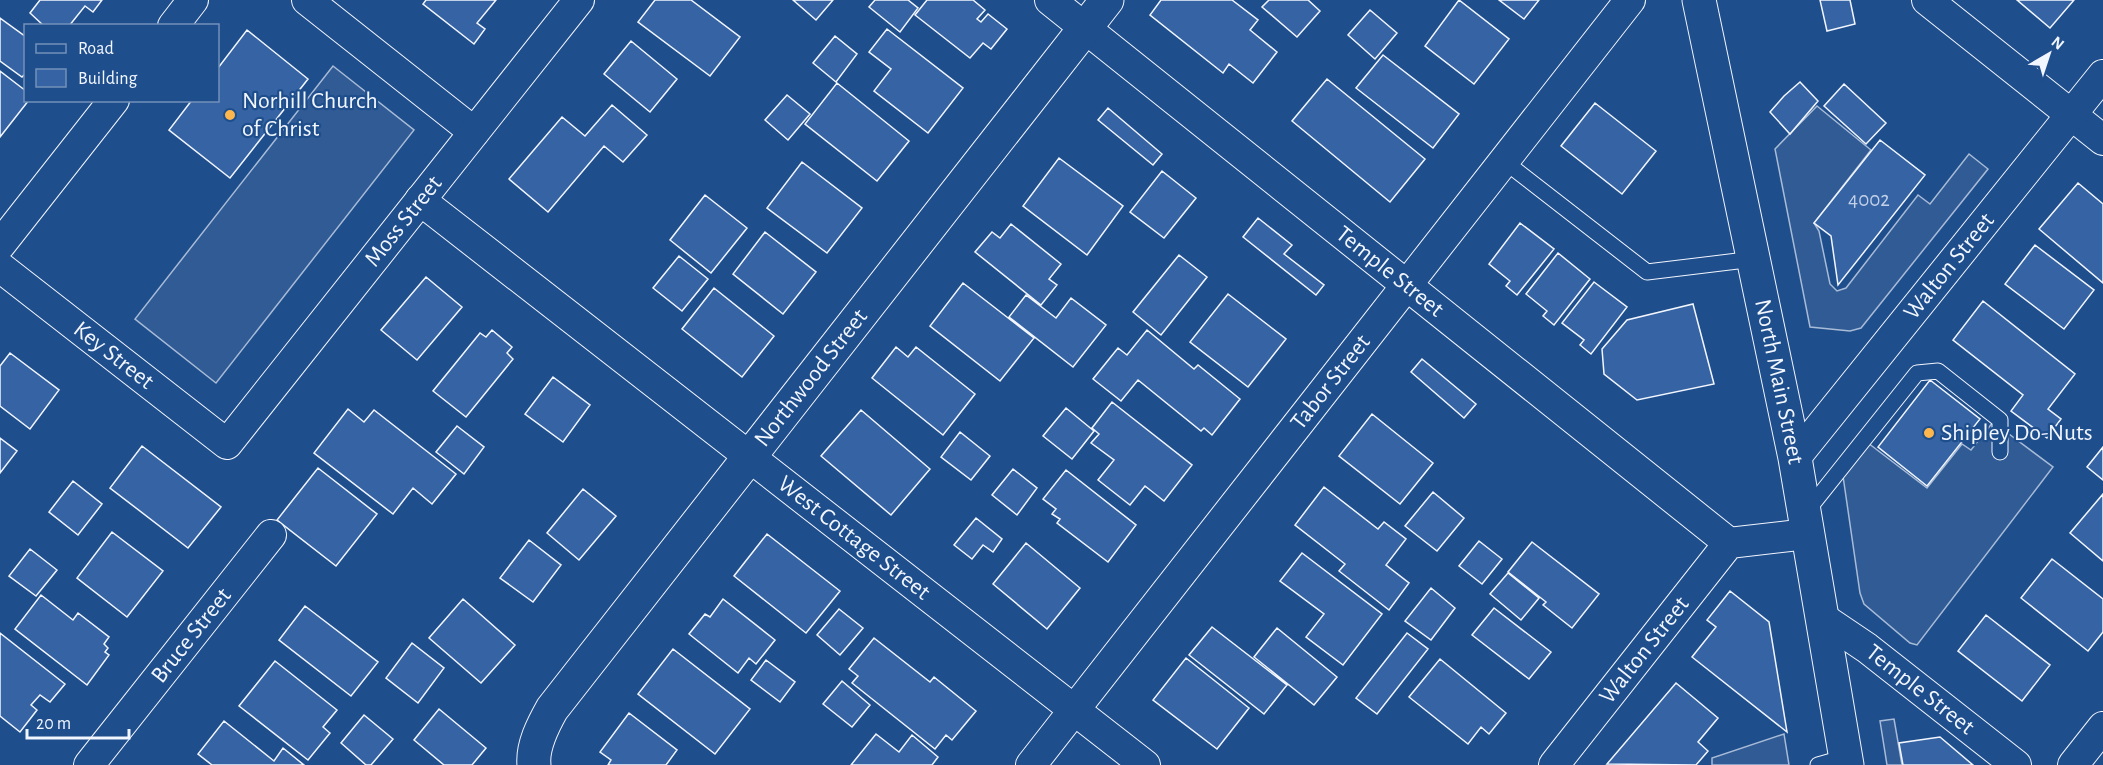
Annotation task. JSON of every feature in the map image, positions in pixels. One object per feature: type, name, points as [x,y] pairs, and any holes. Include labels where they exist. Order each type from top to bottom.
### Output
[{"type":"street","points":[[174,24],[193,0]]},
{"type":"street","points":[[307,0],[474,132]]},
{"type":"street","name":"Moss Street","points":[[227,444],[579,0]]},
{"type":"street","name":"Temple Street","points":[[1050,0],[1729,543]]},
{"type":"street","name":"Northwood Street","points":[[534,765],[533,759],[540,732],[552,709],[1107,0]]},
{"type":"street","name":"Tabor Street","points":[[1031,765],[1630,0]]},
{"type":"street","name":"North Main Street","points":[[1699,0],[1795,458],[1821,617],[1837,762]]},
{"type":"street","points":[[1927,0],[2103,140]]},
{"type":"street","name":"Walton Street","points":[[1795,458],[2103,75]]},
{"type":"street","points":[[0,245],[112,102]]},
{"type":"street","name":"West Cottage Street","points":[[420,200],[1145,765]]},
{"type":"street","name":"Key Street","points":[[0,267],[227,444]]},
{"type":"street","points":[[1729,543],[1806,524]]},
{"type":"street","name":"Bruce Street","points":[[89,765],[271,535]]},
{"type":"street","name":"Walton Street","points":[[1554,765],[1729,543]]},
{"type":"street","name":"Temple Street","points":[[1821,617],[1867,648],[2016,765]]},
{"type":"street","points":[[2073,765],[2103,727]]},
{"type":"lane","points":[[1504,161],[1647,272],[1754,259]]},
{"type":"lane","points":[[1806,524],[1917,373],[1938,371],[2000,420],[2000,452]]},
{"type":"shaded area","points":[[333,66],[414,130],[216,383],[135,319]]},
{"type":"shaded area","points":[[1817,106],[1871,150],[1814,223],[1819,231],[1830,284],[1837,291],[1846,288],[1918,195],[1930,204],[1969,154],[1988,169],[1861,328],[1850,331],[1810,327],[1775,149]]},
{"type":"shaded area","points":[[1993,422],[2053,467],[1917,645],[1910,643],[1864,604],[1860,593],[1843,476],[1868,443],[1927,488],[1962,444],[1971,450]]},
{"type":"shaded area","points":[[1894,719],[1902,765],[1887,765],[1880,721]]},
{"type":"shaded area","points":[[1784,734],[1789,765],[1712,765],[1712,758]]},
{"type":"building","points":[[40,0],[102,0],[93,12],[85,6],[71,24],[42,24],[30,13]]},
{"type":"building","points":[[426,0],[496,0],[477,23],[485,29],[474,44],[423,4]]},
{"type":"building","points":[[655,0],[691,0],[740,37],[710,76],[638,22]]},
{"type":"building","points":[[793,0],[833,0],[816,20]]},
{"type":"building","points":[[875,0],[908,0],[918,8],[900,32],[869,7]]},
{"type":"building","points":[[927,0],[973,0],[985,10],[977,19],[981,22],[988,14],[1007,29],[991,49],[983,43],[970,58],[915,15]]},
{"type":"building","points":[[1161,0],[1232,0],[1258,20],[1250,30],[1277,52],[1253,83],[1229,64],[1223,73],[1150,15]]},
{"type":"building","points":[[1269,0],[1308,0],[1320,11],[1297,37],[1262,7]]},
{"type":"building","points":[[1459,0],[1509,39],[1474,84],[1425,46]]},
{"type":"building","points":[[1499,0],[1539,0],[1524,19]]},
{"type":"building","points":[[1820,0],[1850,0],[1855,24],[1827,31]]},
{"type":"building","points":[[2017,0],[2074,0],[2050,28]]},
{"type":"building","points":[[1370,10],[1397,33],[1375,59],[1348,35]]},
{"type":"building","points":[[0,18],[24,36],[24,75],[22,77],[0,61]]},
{"type":"building","points":[[887,29],[963,88],[928,133],[874,91],[891,69],[869,52]]},
{"type":"building","name":"Norhill Church of Christ","points":[[247,30],[308,79],[230,178],[169,130],[190,102],[219,102],[219,67]]},
{"type":"building","points":[[835,36],[857,54],[836,82],[813,63]]},
{"type":"building","points":[[631,41],[677,79],[650,112],[604,74]]},
{"type":"building","points":[[1383,55],[1459,114],[1433,148],[1356,88]]},
{"type":"building","points":[[0,71],[24,89],[24,102],[27,102],[0,137]]},
{"type":"building","points":[[1327,79],[1425,159],[1390,202],[1292,121]]},
{"type":"building","points":[[1800,82],[1818,101],[1790,134],[1770,112]]},
{"type":"building","points":[[837,83],[909,141],[877,181],[805,124]]},
{"type":"building","points":[[1844,84],[1886,123],[1866,144],[1824,106]]},
{"type":"building","points":[[787,95],[810,114],[788,140],[765,120]]},
{"type":"building","points":[[1595,103],[1656,151],[1622,194],[1561,146]]},
{"type":"building","points":[[612,105],[647,135],[623,162],[604,146],[548,212],[509,179],[562,117],[585,136]]},
{"type":"building","points":[[1108,108],[1162,154],[1153,165],[1098,120]]},
{"type":"building","points":[[1880,140],[1925,175],[1838,285],[1831,236],[1814,223]]},
{"type":"building","points":[[1059,158],[1123,206],[1087,255],[1023,206]]},
{"type":"building","points":[[802,162],[862,208],[827,253],[767,208]]},
{"type":"building","points":[[1162,171],[1196,198],[1164,238],[1130,212]]},
{"type":"building","points":[[2078,183],[2103,204],[2103,283],[2039,229]]},
{"type":"building","points":[[705,195],[747,228],[711,273],[670,240]]},
{"type":"building","points":[[1258,218],[1292,245],[1284,254],[1324,285],[1316,295],[1243,237]]},
{"type":"building","points":[[1520,223],[1554,249],[1517,295],[1506,286],[1510,281],[1489,264]]},
{"type":"building","points":[[1011,224],[1061,264],[1049,279],[1057,285],[1041,305],[975,252],[992,232],[1000,238]]},
{"type":"building","points":[[765,232],[816,272],[783,314],[733,274]]},
{"type":"building","points":[[2035,245],[2094,290],[2064,329],[2005,284]]},
{"type":"building","points":[[1558,253],[1590,279],[1554,325],[1543,316],[1547,311],[1526,294]]},
{"type":"building","points":[[1179,255],[1207,277],[1161,335],[1133,312]]},
{"type":"building","points":[[679,256],[708,279],[682,311],[653,288]]},
{"type":"building","points":[[426,277],[462,307],[417,360],[381,330]]},
{"type":"building","points":[[1594,282],[1627,307],[1591,354],[1580,345],[1584,340],[1562,323]]},
{"type":"building","points":[[963,283],[1034,338],[1000,381],[930,326]]},
{"type":"building","points":[[714,288],[774,336],[742,377],[682,329]]},
{"type":"building","points":[[1228,294],[1286,339],[1248,387],[1190,342]]},
{"type":"building","points":[[1026,295],[1056,318],[1071,298],[1106,325],[1073,367],[1009,317]]},
{"type":"building","points":[[1983,301],[2075,374],[2048,409],[2061,419],[2047,438],[2011,411],[2023,395],[1953,340]]},
{"type":"building","points":[[1693,304],[1714,384],[1637,400],[1604,374],[1602,349],[1627,320]]},
{"type":"building","points":[[492,330],[512,347],[507,353],[513,359],[466,417],[433,391],[480,333],[486,337]]},
{"type":"building","points":[[1147,330],[1194,369],[1198,365],[1240,399],[1212,435],[1204,428],[1201,431],[1138,380],[1121,401],[1093,379],[1118,348],[1127,355]]},
{"type":"building","points":[[896,347],[908,357],[916,347],[975,394],[943,435],[872,378]]},
{"type":"building","points":[[10,353],[59,390],[30,429],[0,406],[0,366]]},
{"type":"building","points":[[1422,359],[1476,404],[1464,418],[1411,372]]},
{"type":"building","points":[[553,377],[590,405],[563,442],[525,414]]},
{"type":"building","name":"Shipley Do-Nuts","points":[[1930,380],[1980,419],[1927,486],[1878,447]]},
{"type":"building","points":[[1112,402],[1192,465],[1164,501],[1145,486],[1130,505],[1098,480],[1114,460],[1091,443],[1099,434],[1092,428]]},
{"type":"building","points":[[1066,408],[1094,431],[1072,459],[1043,436]]},
{"type":"building","points":[[348,409],[364,422],[374,410],[456,474],[432,504],[413,488],[393,514],[314,453]]},
{"type":"building","points":[[861,410],[930,469],[891,515],[821,456]]},
{"type":"building","points":[[1372,414],[1433,463],[1400,504],[1339,456]]},
{"type":"building","points":[[457,426],[484,447],[464,474],[436,452]]},
{"type":"building","points":[[960,432],[990,456],[971,480],[941,457]]},
{"type":"building","points":[[0,438],[17,451],[0,473]]},
{"type":"building","points":[[142,446],[221,507],[188,548],[110,488]]},
{"type":"building","points":[[2103,447],[2103,480],[2087,467]]},
{"type":"building","points":[[318,468],[377,514],[336,566],[277,520]]},
{"type":"building","points":[[1013,469],[1037,488],[1017,515],[992,495]]},
{"type":"building","points":[[1066,470],[1136,525],[1108,562],[1057,523],[1060,519],[1052,514],[1056,509],[1043,499]]},
{"type":"building","points":[[73,481],[102,504],[78,535],[49,512]]},
{"type":"building","points":[[1324,487],[1378,529],[1384,522],[1406,539],[1386,565],[1409,583],[1389,610],[1339,571],[1345,564],[1295,525]]},
{"type":"building","points":[[583,489],[616,516],[579,560],[547,533]]},
{"type":"building","points":[[1433,492],[1464,518],[1437,551],[1405,526]]},
{"type":"building","points":[[2103,494],[2103,561],[2070,533]]},
{"type":"building","points":[[976,518],[1002,539],[993,552],[983,545],[972,559],[954,545]]},
{"type":"building","points":[[112,532],[163,571],[127,617],[77,578]]},
{"type":"building","points":[[767,534],[840,591],[806,633],[734,576]]},
{"type":"building","points":[[529,540],[561,565],[533,602],[500,578]]},
{"type":"building","points":[[1479,541],[1502,559],[1482,584],[1459,566]]},
{"type":"building","points":[[1532,542],[1599,594],[1572,628],[1543,605],[1546,602],[1508,572]]},
{"type":"building","points":[[1026,543],[1080,588],[1047,629],[993,584]]},
{"type":"building","points":[[30,549],[57,570],[36,596],[9,576]]},
{"type":"building","points":[[1302,553],[1382,614],[1343,665],[1306,637],[1324,614],[1280,581]]},
{"type":"building","points":[[2052,559],[2103,599],[2103,632],[2088,651],[2021,598]]},
{"type":"building","points":[[1508,573],[1539,598],[1521,620],[1490,594]]},
{"type":"building","points":[[1431,588],[1455,608],[1431,640],[1405,621]]},
{"type":"building","points":[[1730,591],[1769,622],[1787,732],[1692,657],[1716,627],[1707,620]]},
{"type":"building","points":[[41,595],[73,620],[78,613],[109,637],[104,644],[108,648],[105,652],[109,655],[87,685],[15,629]]},
{"type":"building","points":[[463,599],[515,645],[481,683],[429,638]]},
{"type":"building","points":[[723,599],[775,640],[756,664],[749,658],[738,673],[689,634],[705,614],[710,617]]},
{"type":"building","points":[[305,606],[378,662],[351,696],[279,640]]},
{"type":"building","points":[[1494,608],[1551,652],[1529,679],[1472,635]]},
{"type":"building","points":[[839,609],[863,628],[840,655],[817,635]]},
{"type":"building","points":[[1986,615],[2050,665],[2022,701],[1958,651]]},
{"type":"building","points":[[1212,627],[1287,685],[1264,714],[1189,655]]},
{"type":"building","points":[[1277,628],[1337,677],[1314,705],[1254,657]]},
{"type":"building","points":[[0,633],[65,684],[50,702],[40,695],[31,705],[37,710],[20,732],[0,716]]},
{"type":"building","points":[[1407,633],[1428,649],[1377,714],[1356,698]]},
{"type":"building","points":[[874,638],[930,682],[934,677],[976,711],[952,740],[946,735],[935,749],[852,683],[858,676],[849,669]]},
{"type":"building","points":[[412,643],[444,668],[418,703],[386,678]]},
{"type":"building","points":[[673,649],[750,709],[715,754],[638,694]]},
{"type":"building","points":[[1186,658],[1249,708],[1217,749],[1153,700]]},
{"type":"building","points":[[1440,659],[1506,713],[1489,734],[1481,727],[1468,744],[1409,697]]},
{"type":"building","points":[[766,660],[795,682],[780,702],[751,680]]},
{"type":"building","points":[[275,661],[337,710],[323,727],[330,733],[308,760],[239,706]]},
{"type":"building","points":[[842,681],[870,705],[852,727],[823,704]]},
{"type":"building","points":[[1676,683],[1718,718],[1698,742],[1708,751],[1696,765],[1607,764]]},
{"type":"building","points":[[439,709],[486,748],[472,765],[444,765],[414,740]]},
{"type":"building","points":[[629,713],[677,750],[666,765],[608,765],[611,760],[600,752]]},
{"type":"building","points":[[364,715],[393,739],[371,765],[366,765],[341,743]]},
{"type":"building","points":[[224,721],[274,761],[283,748],[304,765],[212,765],[198,754]]},
{"type":"building","points":[[876,734],[899,752],[912,735],[938,757],[932,765],[851,765]]},
{"type":"building","points":[[1940,737],[1973,765],[1903,765],[1899,743]]},
{"type":"place","name":"Norhill Church of Christ","points":[[230,115]]},
{"type":"place","name":"Shipley Do-Nuts","points":[[1929,433]]}]
